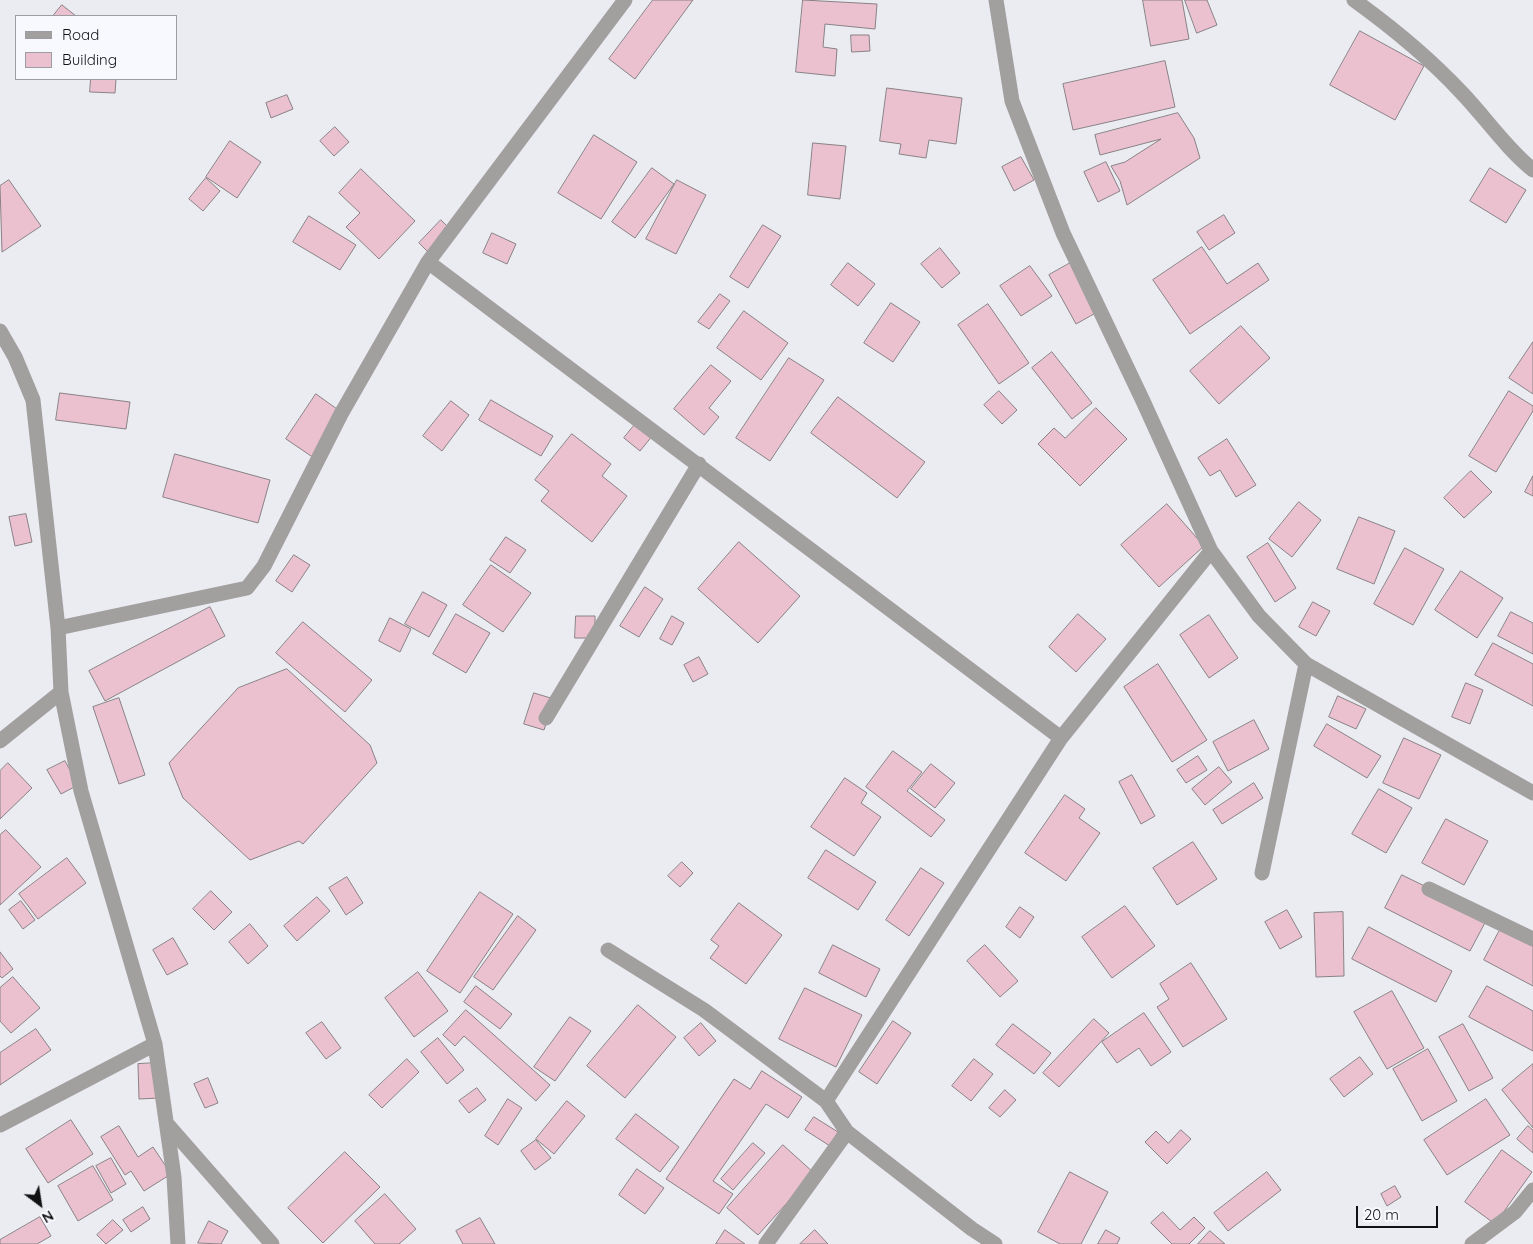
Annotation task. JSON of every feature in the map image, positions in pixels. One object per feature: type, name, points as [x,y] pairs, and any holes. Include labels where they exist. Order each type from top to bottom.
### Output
[{"type":"street","points":[[58,628],[247,588],[264,566],[341,414],[428,262],[625,0]]},
{"type":"street","points":[[996,0],[1012,101],[1063,233],[1143,401],[1211,551],[1259,616],[1306,664],[1533,793]]},
{"type":"street","points":[[1354,0],[1380,19],[1460,91],[1512,152],[1533,170]]},
{"type":"street","points":[[428,262],[1061,738]]},
{"type":"street","points":[[0,331],[15,357],[33,400],[58,628],[61,692],[82,792],[155,1044],[174,1177],[178,1244]]},
{"type":"street","points":[[546,718],[699,464]]},
{"type":"street","points":[[826,1101],[1061,738],[1211,551]]},
{"type":"street","points":[[1262,873],[1306,664]]},
{"type":"street","points":[[0,741],[61,692]]},
{"type":"street","points":[[1429,889],[1533,939]]},
{"type":"street","points":[[608,950],[704,1010],[826,1101],[847,1132],[972,1229],[995,1244]]},
{"type":"street","points":[[0,1124],[155,1044]]},
{"type":"street","points":[[167,1124],[272,1244]]},
{"type":"street","points":[[766,1244],[847,1132]]},
{"type":"street","points":[[1472,1244],[1515,1212],[1533,1190]]},
{"type":"building","points":[[653,0],[693,0],[635,79],[609,59]]},
{"type":"building","points":[[803,0],[877,4],[875,29],[825,24],[823,47],[837,49],[835,76],[796,72]]},
{"type":"building","points":[[1143,0],[1182,0],[1189,39],[1151,46]]},
{"type":"building","points":[[1185,0],[1207,0],[1217,25],[1197,33]]},
{"type":"building","points":[[62,5],[75,15],[54,15]]},
{"type":"building","points":[[1360,31],[1424,66],[1395,120],[1330,85]]},
{"type":"building","points":[[851,35],[869,35],[870,51],[852,52]]},
{"type":"building","points":[[1165,61],[1175,107],[1073,130],[1063,84]]},
{"type":"building","points":[[91,80],[116,80],[115,93],[90,92]]},
{"type":"building","points":[[887,88],[962,98],[956,144],[929,140],[926,158],[899,154],[901,144],[880,141]]},
{"type":"building","points":[[287,95],[293,109],[271,118],[266,103]]},
{"type":"building","points":[[1178,113],[1194,138],[1200,158],[1127,205],[1120,181],[1111,166],[1125,162],[1161,139],[1100,155],[1095,135]]},
{"type":"building","points":[[335,127],[349,142],[334,156],[320,141]]},
{"type":"building","points":[[594,135],[637,162],[601,219],[558,193]]},
{"type":"building","points":[[230,141],[261,162],[237,198],[206,177]]},
{"type":"building","points":[[813,143],[846,146],[840,199],[808,195]]},
{"type":"building","points":[[1021,157],[1034,180],[1014,191],[1002,167]]},
{"type":"building","points":[[1106,162],[1120,191],[1098,202],[1084,172]]},
{"type":"building","points":[[652,168],[674,184],[635,238],[612,222]]},
{"type":"building","points":[[1490,168],[1526,190],[1506,223],[1470,201]]},
{"type":"building","points":[[361,169],[415,221],[379,259],[346,227],[360,213],[339,193]]},
{"type":"building","points":[[206,178],[220,191],[203,211],[189,199]]},
{"type":"building","points":[[9,180],[41,226],[2,252],[0,186]]},
{"type":"building","points":[[677,180],[706,195],[676,254],[646,239]]},
{"type":"building","points":[[1224,215],[1235,233],[1209,250],[1197,232]]},
{"type":"building","points":[[309,216],[356,245],[340,270],[293,242]]},
{"type":"building","points":[[441,220],[455,234],[432,256],[419,243]]},
{"type":"building","points":[[763,225],[781,236],[748,288],[730,277]]},
{"type":"building","points":[[492,233],[516,244],[507,264],[483,253]]},
{"type":"building","points":[[1202,247],[1227,284],[1258,263],[1269,280],[1190,334],[1153,280]]},
{"type":"building","points":[[940,248],[960,273],[942,288],[921,264]]},
{"type":"building","points":[[1074,261],[1101,310],[1076,324],[1049,275]]},
{"type":"building","points":[[848,263],[875,284],[858,306],[831,285]]},
{"type":"building","points":[[1030,266],[1052,296],[1021,316],[1000,286]]},
{"type":"building","points":[[720,294],[730,301],[709,329],[698,322]]},
{"type":"building","points":[[891,303],[920,322],[893,362],[864,343]]},
{"type":"building","points":[[988,304],[1029,363],[999,384],[958,325]]},
{"type":"building","points":[[744,311],[788,343],[761,380],[717,348]]},
{"type":"building","points":[[1241,326],[1270,358],[1219,404],[1190,371]]},
{"type":"building","points":[[1533,342],[1533,394],[1509,378]]},
{"type":"building","points":[[1052,352],[1092,403],[1072,419],[1032,368]]},
{"type":"building","points":[[789,358],[824,380],[770,461],[736,438]]},
{"type":"building","points":[[711,365],[731,381],[709,408],[719,417],[704,435],[674,409]]},
{"type":"building","points":[[999,391],[1017,410],[1002,424],[984,405]]},
{"type":"building","points":[[1509,391],[1533,406],[1533,411],[1496,472],[1469,456]]},
{"type":"building","points":[[60,393],[130,402],[126,429],[56,420]]},
{"type":"building","points":[[316,394],[344,414],[314,458],[286,439]]},
{"type":"building","points":[[838,397],[925,462],[897,498],[811,433]]},
{"type":"building","points":[[491,400],[553,436],[541,456],[479,420]]},
{"type":"building","points":[[451,401],[469,415],[442,451],[423,436]]},
{"type":"building","points":[[1096,408],[1127,439],[1080,486],[1038,444],[1054,428],[1065,438]]},
{"type":"building","points":[[637,422],[653,435],[640,451],[624,438]]},
{"type":"building","points":[[572,434],[611,464],[602,476],[627,496],[592,542],[541,501],[549,491],[535,480]]},
{"type":"building","points":[[1227,439],[1256,485],[1236,497],[1220,470],[1210,476],[1198,458]]},
{"type":"building","points":[[175,454],[270,480],[258,523],[163,497]]},
{"type":"building","points":[[1471,471],[1492,492],[1464,518],[1444,498]]},
{"type":"building","points":[[1533,476],[1533,496],[1525,492]]},
{"type":"building","points":[[1299,502],[1321,520],[1292,557],[1269,539]]},
{"type":"building","points":[[1167,504],[1204,546],[1159,587],[1121,545]]},
{"type":"building","points":[[26,514],[32,542],[15,546],[9,517]]},
{"type":"building","points":[[1359,517],[1395,531],[1374,584],[1337,569]]},
{"type":"building","points":[[506,537],[526,550],[510,573],[490,560]]},
{"type":"building","points":[[739,542],[800,596],[758,643],[698,589]]},
{"type":"building","points":[[1268,543],[1296,588],[1275,602],[1247,557]]},
{"type":"building","points":[[1405,548],[1444,569],[1413,625],[1374,604]]},
{"type":"building","points":[[294,555],[310,565],[292,592],[276,581]]},
{"type":"building","points":[[491,565],[531,593],[503,632],[463,605]]},
{"type":"building","points":[[1461,571],[1503,598],[1477,638],[1435,610]]},
{"type":"building","points":[[645,587],[663,599],[639,637],[620,626]]},
{"type":"building","points":[[423,592],[447,605],[429,637],[405,624]]},
{"type":"building","points":[[1313,602],[1330,611],[1316,636],[1299,627]]},
{"type":"building","points":[[210,607],[225,636],[105,701],[89,671]]},
{"type":"building","points":[[1511,612],[1533,623],[1533,654],[1498,636]]},
{"type":"building","points":[[456,614],[490,633],[466,673],[433,654]]},
{"type":"building","points":[[1078,614],[1106,639],[1076,672],[1049,647]]},
{"type":"building","points":[[1209,615],[1238,658],[1209,678],[1180,635]]},
{"type":"building","points":[[576,616],[595,616],[595,638],[575,638]]},
{"type":"building","points":[[672,616],[684,623],[672,645],[660,639]]},
{"type":"building","points":[[390,618],[411,629],[400,652],[379,641]]},
{"type":"building","points":[[303,622],[372,680],[345,712],[276,653]]},
{"type":"building","points":[[1493,643],[1533,664],[1533,706],[1475,675]]},
{"type":"building","points":[[699,657],[708,674],[693,682],[684,665]]},
{"type":"building","points":[[1158,664],[1207,740],[1172,762],[1124,687]]},
{"type":"building","points":[[287,669],[370,745],[377,763],[303,844],[299,841],[250,860],[183,798],[169,763],[238,688]]},
{"type":"building","points":[[1466,683],[1483,690],[1470,724],[1452,717]]},
{"type":"building","points":[[534,693],[554,699],[544,730],[524,724]]},
{"type":"building","points":[[1338,696],[1366,709],[1356,729],[1329,717]]},
{"type":"building","points":[[119,698],[145,775],[119,784],[93,707]]},
{"type":"building","points":[[1254,720],[1269,749],[1228,771],[1213,742]]},
{"type":"building","points":[[1327,724],[1381,756],[1367,778],[1314,746]]},
{"type":"building","points":[[1404,738],[1441,755],[1419,799],[1383,783]]},
{"type":"building","points":[[893,751],[922,772],[907,791],[945,820],[931,837],[866,787]]},
{"type":"building","points":[[1198,756],[1207,770],[1186,783],[1177,770]]},
{"type":"building","points":[[65,761],[78,785],[61,794],[47,770]]},
{"type":"building","points":[[8,763],[32,788],[0,819],[0,771]]},
{"type":"building","points":[[931,764],[955,783],[935,808],[911,789]]},
{"type":"building","points":[[1219,767],[1232,782],[1205,805],[1192,789]]},
{"type":"building","points":[[1132,775],[1155,816],[1141,824],[1119,782]]},
{"type":"building","points":[[845,778],[867,793],[861,803],[881,817],[854,856],[811,827]]},
{"type":"building","points":[[1254,783],[1263,798],[1222,824],[1213,810]]},
{"type":"building","points":[[1379,789],[1412,808],[1386,853],[1352,834]]},
{"type":"building","points":[[1065,795],[1085,809],[1079,818],[1100,833],[1066,881],[1025,853]]},
{"type":"building","points":[[1446,819],[1488,841],[1464,885],[1422,863]]},
{"type":"building","points":[[6,830],[41,867],[0,905],[0,835]]},
{"type":"building","points":[[1193,842],[1217,879],[1177,905],[1153,868]]},
{"type":"building","points":[[826,850],[876,882],[858,910],[808,878]]},
{"type":"building","points":[[67,858],[86,883],[38,919],[19,894]]},
{"type":"building","points":[[682,862],[693,873],[680,887],[668,876]]},
{"type":"building","points":[[921,868],[944,883],[909,936],[886,920]]},
{"type":"building","points":[[1402,875],[1488,917],[1470,951],[1385,908]]},
{"type":"building","points":[[347,877],[363,903],[346,915],[329,888]]},
{"type":"building","points":[[211,891],[232,912],[214,930],[193,909]]},
{"type":"building","points":[[480,892],[513,914],[460,993],[427,971]]},
{"type":"building","points":[[317,897],[330,911],[297,941],[284,926]]},
{"type":"building","points":[[21,901],[35,920],[23,929],[9,910]]},
{"type":"building","points":[[739,903],[782,935],[746,984],[710,958],[719,946],[711,940]]},
{"type":"building","points":[[1125,906],[1155,946],[1112,978],[1082,937]]},
{"type":"building","points":[[1020,907],[1034,917],[1020,938],[1006,927]]},
{"type":"building","points":[[1287,910],[1302,937],[1280,949],[1265,922]]},
{"type":"building","points":[[1343,912],[1344,976],[1316,977],[1314,913]]},
{"type":"building","points":[[518,916],[536,930],[493,990],[474,977]]},
{"type":"building","points":[[250,924],[268,946],[248,964],[229,942]]},
{"type":"building","points":[[1369,927],[1452,971],[1436,1002],[1352,959]]},
{"type":"building","points":[[1501,928],[1533,946],[1533,986],[1484,960]]},
{"type":"building","points":[[173,938],[188,964],[167,975],[153,950]]},
{"type":"building","points":[[833,945],[880,969],[866,997],[819,973]]},
{"type":"building","points":[[985,945],[1018,981],[1000,997],[967,961]]},
{"type":"building","points":[[0,952],[13,969],[2,978],[0,976]]},
{"type":"building","points":[[1191,963],[1227,1019],[1183,1047],[1157,1007],[1169,999],[1160,984]]},
{"type":"building","points":[[418,972],[448,1011],[414,1037],[385,998]]},
{"type":"building","points":[[13,977],[40,1008],[11,1033],[0,1021],[0,988]]},
{"type":"building","points":[[476,986],[512,1014],[500,1029],[464,1002]]},
{"type":"building","points":[[1487,986],[1533,1011],[1533,1051],[1469,1017]]},
{"type":"building","points":[[805,988],[862,1015],[836,1067],[779,1039]]},
{"type":"building","points":[[1392,991],[1424,1048],[1387,1069],[1354,1012]]},
{"type":"building","points":[[638,1005],[676,1037],[625,1098],[587,1066]]},
{"type":"building","points":[[466,1010],[550,1085],[536,1101],[464,1036],[455,1046],[443,1035]]},
{"type":"building","points":[[1144,1013],[1171,1052],[1151,1066],[1139,1048],[1117,1063],[1102,1042]]},
{"type":"building","points":[[570,1017],[591,1031],[555,1081],[534,1067]]},
{"type":"building","points":[[1094,1019],[1109,1033],[1059,1087],[1043,1073]]},
{"type":"building","points":[[893,1021],[911,1033],[877,1084],[859,1072]]},
{"type":"building","points":[[322,1022],[341,1048],[326,1059],[306,1033]]},
{"type":"building","points":[[701,1023],[716,1041],[699,1056],[684,1038]]},
{"type":"building","points":[[1013,1024],[1051,1053],[1034,1074],[996,1045]]},
{"type":"building","points":[[1463,1024],[1493,1078],[1469,1091],[1439,1037]]},
{"type":"building","points":[[36,1029],[51,1050],[0,1085],[0,1053]]},
{"type":"building","points":[[438,1038],[464,1070],[447,1084],[421,1052]]},
{"type":"building","points":[[1428,1049],[1457,1101],[1422,1121],[1393,1069]]},
{"type":"building","points":[[1360,1057],[1373,1074],[1344,1097],[1330,1079]]},
{"type":"building","points":[[407,1059],[419,1072],[382,1108],[369,1095]]},
{"type":"building","points":[[974,1059],[993,1074],[971,1101],[952,1086]]},
{"type":"building","points":[[157,1063],[159,1098],[139,1099],[138,1064]]},
{"type":"building","points":[[1533,1064],[1533,1128],[1502,1090]]},
{"type":"building","points":[[762,1071],[802,1097],[788,1118],[766,1104],[713,1181],[733,1194],[719,1214],[666,1179],[734,1079],[750,1089]]},
{"type":"building","points":[[208,1078],[218,1103],[205,1108],[194,1084]]},
{"type":"building","points":[[477,1088],[486,1100],[469,1113],[459,1101]]},
{"type":"building","points":[[1005,1090],[1016,1100],[1000,1117],[989,1108]]},
{"type":"building","points":[[508,1099],[522,1108],[498,1145],[485,1136]]},
{"type":"building","points":[[1486,1099],[1510,1135],[1447,1175],[1424,1140]]},
{"type":"building","points":[[567,1101],[585,1116],[554,1154],[536,1139]]},
{"type":"building","points":[[636,1114],[679,1147],[660,1172],[616,1139]]},
{"type":"building","points":[[814,1117],[838,1132],[830,1146],[805,1130]]},
{"type":"building","points":[[71,1120],[93,1154],[48,1183],[26,1149]]},
{"type":"building","points":[[119,1126],[138,1157],[153,1147],[171,1174],[144,1191],[131,1171],[125,1175],[101,1137]]},
{"type":"building","points":[[1528,1126],[1533,1130],[1533,1153],[1517,1139]]},
{"type":"building","points":[[1181,1130],[1191,1139],[1167,1164],[1145,1142],[1156,1131],[1168,1143]]},
{"type":"building","points":[[536,1140],[551,1158],[535,1170],[521,1151]]},
{"type":"building","points":[[753,1143],[765,1153],[733,1190],[721,1179]]},
{"type":"building","points":[[783,1145],[814,1173],[758,1235],[727,1208]]},
{"type":"building","points":[[1502,1150],[1532,1172],[1495,1224],[1465,1202]]},
{"type":"building","points":[[345,1152],[380,1187],[323,1243],[288,1208]]},
{"type":"building","points":[[111,1158],[126,1184],[111,1193],[96,1166]]},
{"type":"building","points":[[93,1166],[113,1200],[78,1221],[58,1186]]},
{"type":"building","points":[[637,1169],[664,1188],[645,1214],[619,1195]]},
{"type":"building","points":[[1070,1172],[1108,1192],[1081,1244],[1060,1244],[1038,1232]]},
{"type":"building","points":[[1267,1172],[1281,1190],[1228,1231],[1214,1213]]},
{"type":"building","points":[[1395,1186],[1401,1197],[1387,1206],[1381,1194]]},
{"type":"building","points":[[385,1194],[416,1229],[399,1244],[375,1244],[355,1221]]},
{"type":"building","points":[[143,1207],[150,1219],[131,1232],[123,1220]]},
{"type":"building","points":[[1163,1212],[1180,1230],[1194,1217],[1205,1228],[1189,1244],[1172,1244],[1151,1223]]},
{"type":"building","points":[[40,1217],[51,1236],[37,1244],[0,1244],[0,1240]]},
{"type":"building","points":[[480,1218],[495,1244],[463,1244],[456,1231]]},
{"type":"building","points":[[113,1220],[123,1230],[106,1244],[97,1235]]},
{"type":"building","points":[[209,1221],[228,1231],[221,1244],[198,1243]]},
{"type":"building","points":[[725,1230],[745,1244],[716,1244]]},
{"type":"building","points":[[815,1230],[828,1244],[800,1244]]},
{"type":"building","points":[[1106,1230],[1120,1238],[1117,1244],[1098,1244]]},
{"type":"building","points":[[1210,1231],[1225,1244],[1198,1244]]}]
